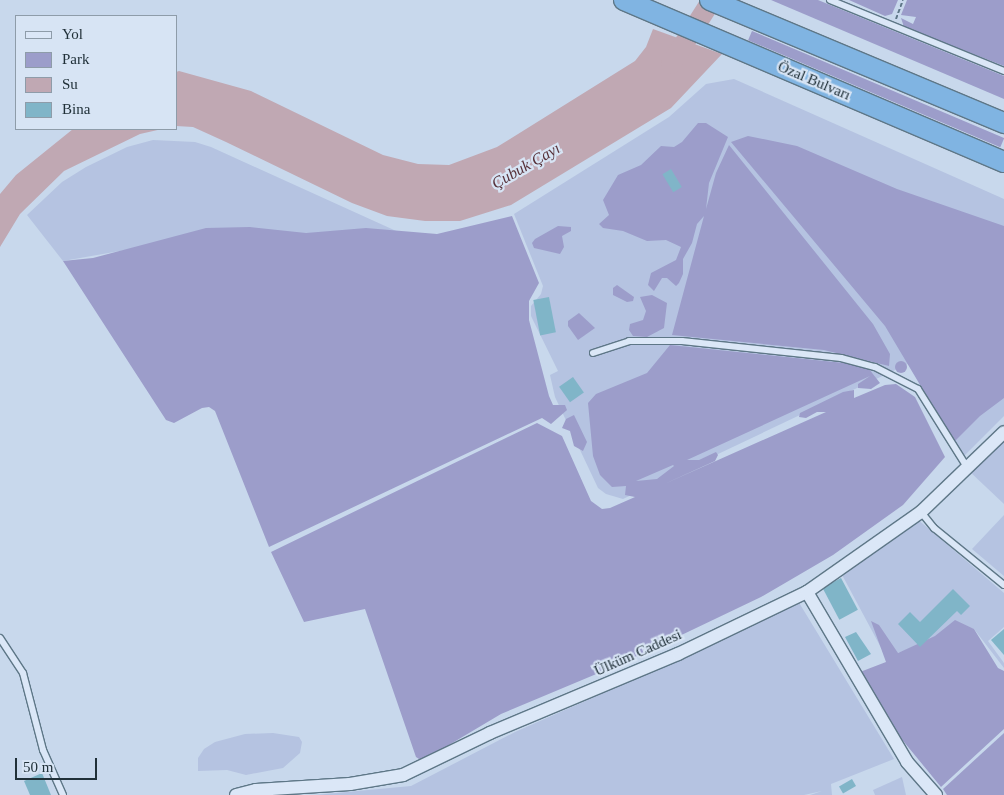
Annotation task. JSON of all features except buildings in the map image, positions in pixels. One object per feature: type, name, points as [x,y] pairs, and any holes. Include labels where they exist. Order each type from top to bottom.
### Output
[{"type":"highway","name":"Özal Bulvarı","points":[[624,0],[1004,162]]},
{"type":"highway","points":[[710,0],[1004,123]]},
{"type":"street","name":"Ülküm Caddesi","points":[[243,794],[350,784],[403,775],[490,733],[678,654],[807,592],[921,512],[1002,436]]},
{"type":"street","points":[[807,592],[907,762],[928,792]]},
{"type":"lane","points":[[830,0],[1004,71]]},
{"type":"lane","points":[[593,353],[629,341],[682,341],[841,358],[875,367],[918,390],[967,467]]},
{"type":"lane","points":[[921,512],[934,528],[1004,585]]},
{"type":"lane","points":[[0,638],[20,665],[43,750],[64,795]]},
{"type":"path","points":[[893,27],[903,0]]},
{"type":"shaded area","points":[[734,79],[1004,199],[1004,416],[963,457],[912,362],[623,499],[606,494],[598,488],[555,397],[550,375],[558,371],[531,316],[531,306],[541,294],[543,286],[514,214],[669,117],[706,84]]},
{"type":"shaded area","points":[[153,140],[195,142],[211,147],[405,235],[222,233],[63,261],[27,215],[62,182],[86,167],[127,147]]},
{"type":"shaded area","points":[[1004,438],[1004,504],[968,470]]},
{"type":"shaded area","points":[[1004,515],[1004,576],[972,549]]},
{"type":"shaded area","points":[[916,518],[1004,593],[1004,627],[988,641],[1004,663],[1004,668],[974,629],[970,628],[886,657],[840,571]]},
{"type":"shaded area","points":[[798,601],[894,759],[831,784],[832,795],[810,795],[822,791],[804,795],[315,795],[411,786],[515,732],[667,665]]},
{"type":"shaded area","points":[[273,733],[299,737],[302,742],[300,753],[283,768],[246,775],[227,770],[198,771],[198,758],[204,749],[215,742],[245,734]]},
{"type":"shaded area","points":[[902,777],[906,795],[875,795],[873,790]]},
{"type":"green space","points":[[771,0],[818,0],[1004,76],[1004,99]]},
{"type":"green space","points":[[849,0],[898,0],[892,14],[885,16]]},
{"type":"green space","points":[[907,0],[1004,0],[1004,66],[904,27],[901,18],[913,24],[916,17],[901,15]]},
{"type":"green space","points":[[752,31],[1004,138],[1000,147],[748,40]]},
{"type":"green space","points":[[698,123],[706,123],[728,137],[709,183],[706,209],[716,173],[729,145],[873,324],[890,354],[889,366],[824,350],[672,335],[704,216],[697,224],[692,243],[683,259],[683,274],[679,283],[676,286],[667,278],[662,278],[654,291],[648,285],[651,273],[676,260],[681,247],[666,240],[647,241],[623,231],[603,228],[599,224],[609,215],[603,200],[618,175],[641,165],[661,146],[674,147],[682,142]]},
{"type":"green space","points":[[748,136],[797,146],[897,189],[1004,226],[1004,398],[980,416],[954,442],[885,326],[731,142]]},
{"type":"green space","points":[[512,216],[539,283],[529,301],[529,320],[549,396],[553,405],[565,405],[567,410],[551,424],[542,418],[269,547],[215,411],[209,407],[202,408],[174,423],[166,420],[63,261],[93,258],[206,228],[250,227],[306,233],[366,228],[437,234]]},
{"type":"green space","points":[[558,226],[571,227],[571,231],[562,236],[564,247],[560,254],[534,248],[532,243],[535,239]]},
{"type":"green space","points":[[617,285],[634,297],[633,301],[627,302],[613,295],[613,288]]},
{"type":"green space","points":[[652,295],[667,303],[664,328],[647,337],[633,336],[629,330],[630,324],[643,320],[646,311],[640,297]]},
{"type":"green space","points":[[579,313],[595,328],[578,340],[568,326],[568,321]]},
{"type":"green space","points":[[670,345],[844,363],[869,369],[880,383],[871,389],[858,388],[858,384],[870,376],[687,460],[699,460],[716,452],[718,455],[715,461],[662,485],[826,412],[817,412],[806,418],[799,417],[800,413],[843,392],[854,390],[854,398],[885,385],[896,384],[915,397],[945,457],[903,505],[833,555],[761,597],[625,662],[501,714],[422,761],[416,757],[365,609],[304,622],[271,552],[537,423],[562,436],[591,501],[602,509],[610,508],[635,497],[625,495],[626,486],[612,487],[600,475],[593,456],[588,403],[596,394],[647,373]],"holes":[[[674,466],[657,479],[636,481]]]},
{"type":"green space","points":[[899,361],[903,361],[907,367],[903,373],[899,373],[895,369],[895,365]]},
{"type":"green space","points":[[574,415],[587,442],[583,451],[574,446],[570,431],[562,428],[566,419]]},
{"type":"green space","points":[[955,620],[974,629],[998,668],[1004,671],[1004,729],[941,787],[895,731],[860,672],[886,662],[871,621],[879,625],[898,653],[935,636]]},
{"type":"green space","points":[[1004,733],[1004,795],[947,795],[943,789]]},
{"type":"water","points":[[653,29],[722,54],[671,108],[511,205],[460,221],[425,221],[387,216],[352,203],[193,127],[178,126],[179,71],[251,91],[383,155],[418,164],[449,165],[497,147],[635,61],[646,47]]},
{"type":"water","points":[[72,130],[158,130],[140,134],[64,171],[20,214],[0,247],[0,194],[16,175]]},
{"type":"waterway","name":"Çubuk Çayı","points":[[671,64],[712,0]]}]
